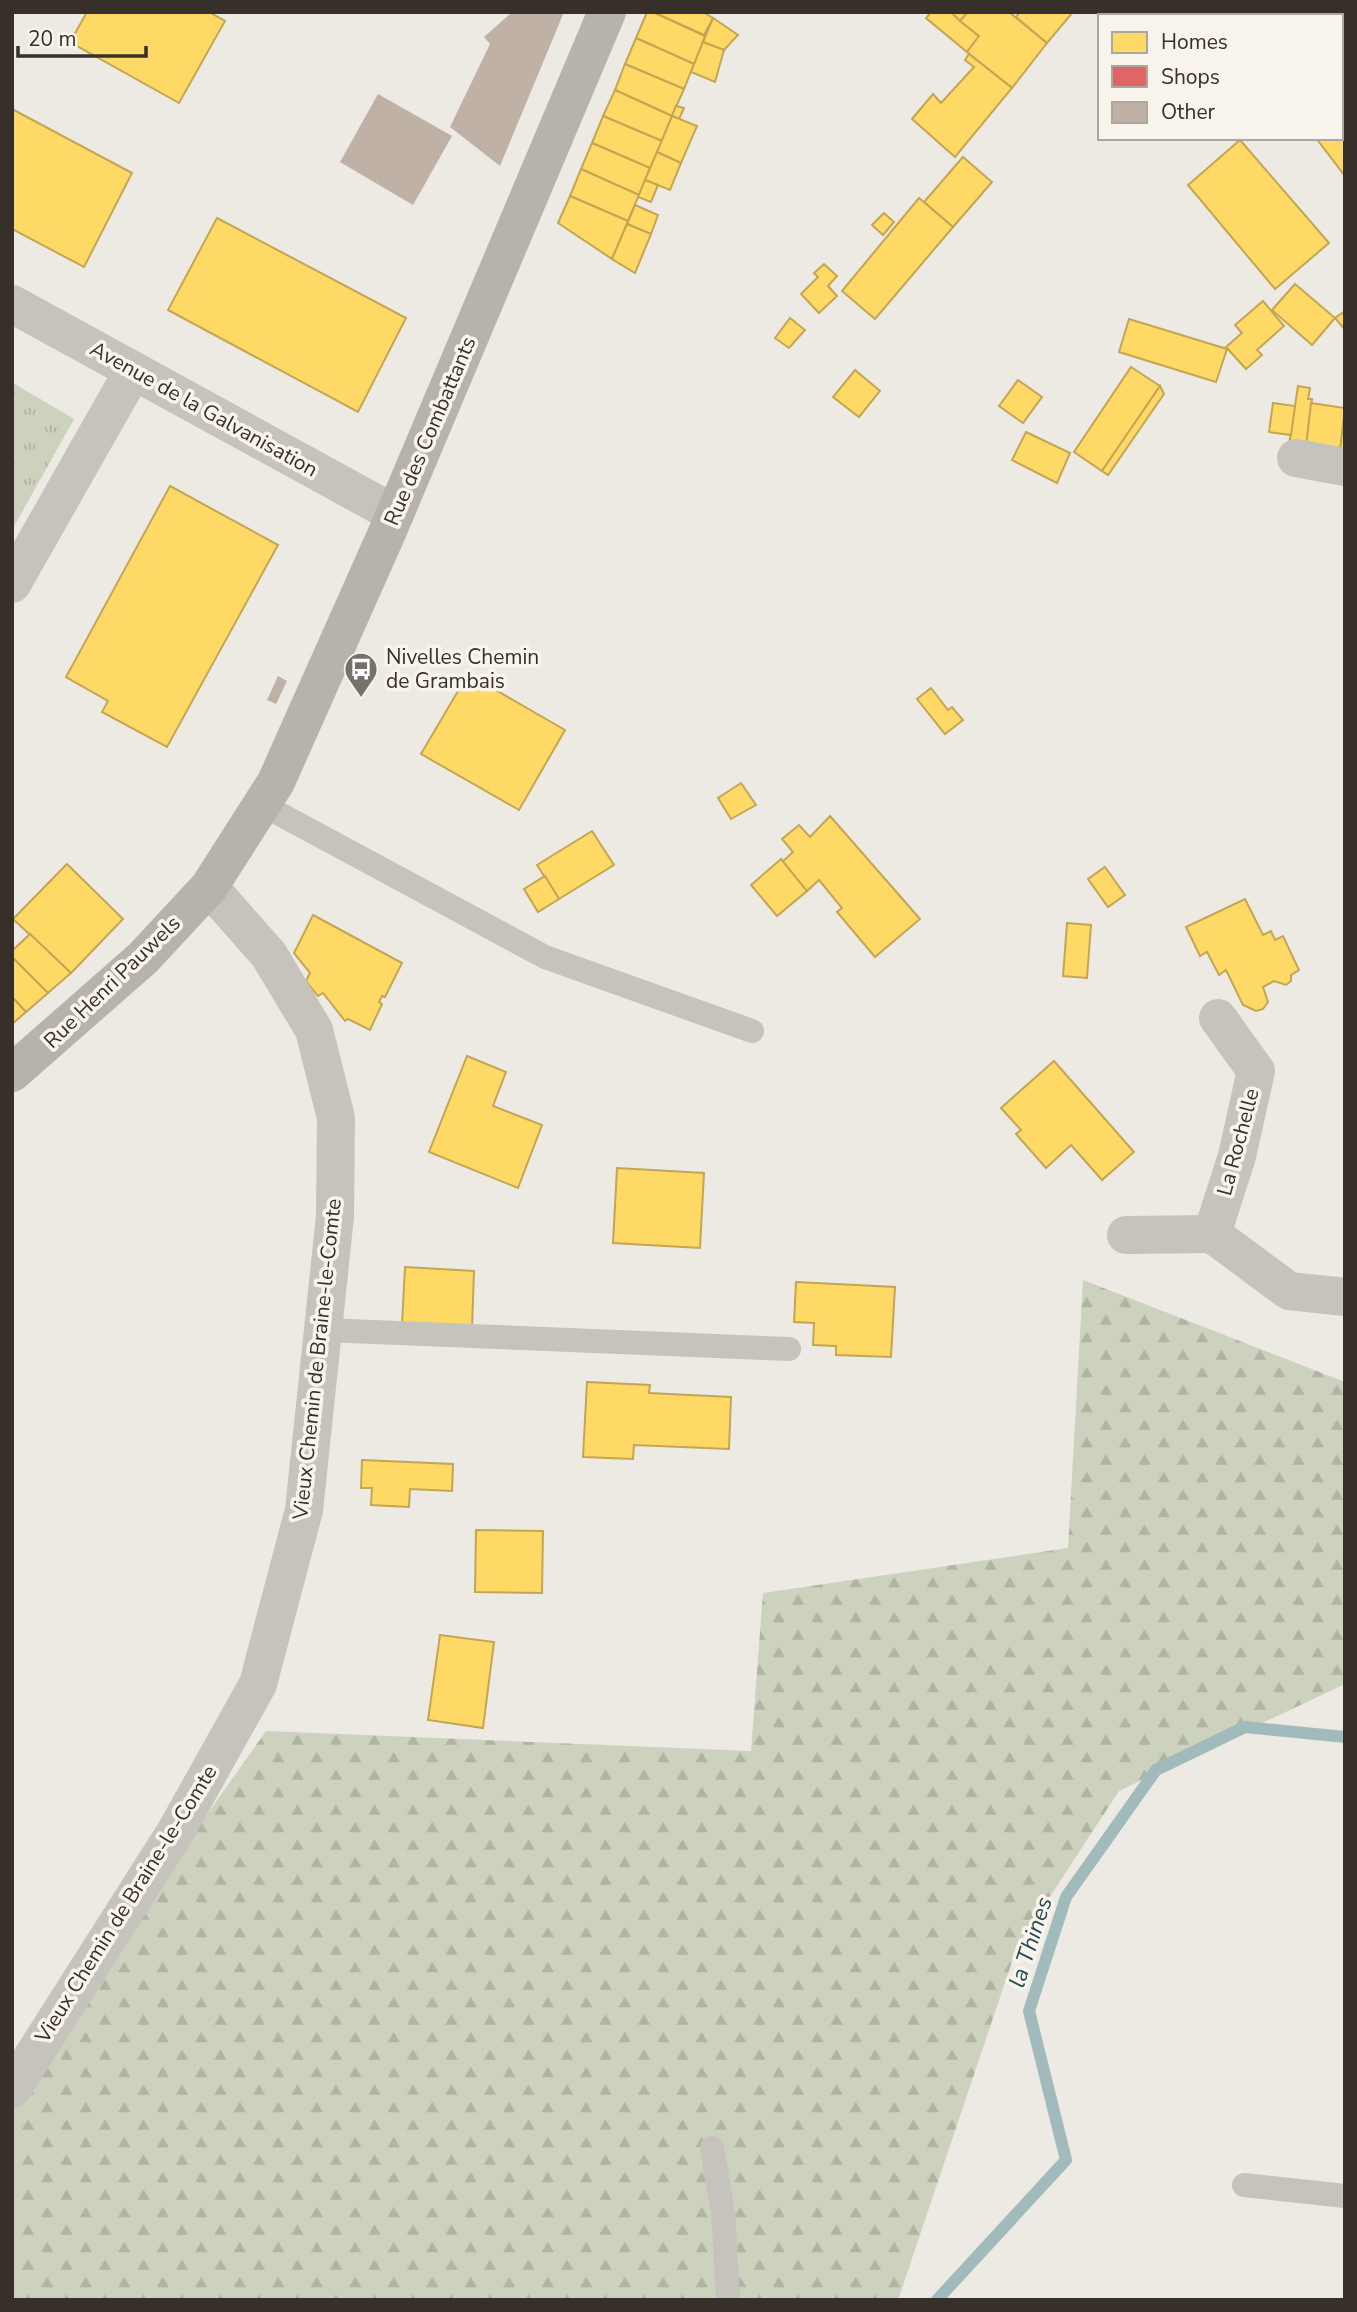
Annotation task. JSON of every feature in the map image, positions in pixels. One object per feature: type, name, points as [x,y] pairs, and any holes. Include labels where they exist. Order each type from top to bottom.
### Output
[{"type":"main road","name":"Rue des Combattants","points":[[240,843],[276,782],[395,514],[607,12]]},
{"type":"main road","name":"Rue Henri Pauwels","points":[[12,1073],[143,958],[209,887],[240,843]]},
{"type":"street","name":"Avenue de la Galvanisation","points":[[12,304],[395,514]]},
{"type":"street","points":[[12,584],[133,371]]},
{"type":"street","points":[[1296,458],[1345,467]]},
{"type":"street","name":"Vieux Chemin de Braine-le-Comte","points":[[12,2089],[176,1831],[258,1684],[304,1510],[335,1216],[336,1118],[314,1030],[269,954],[209,887]]},
{"type":"street","name":"La Rochelle","points":[[1212,1234],[1237,1156],[1256,1071],[1218,1018]]},
{"type":"street","points":[[1126,1235],[1212,1234],[1289,1291],[1345,1297]]},
{"type":"lane","points":[[263,805],[545,957],[752,1031]]},
{"type":"lane","points":[[324,1330],[789,1349]]},
{"type":"lane","points":[[712,2148],[723,2212],[728,2298]]},
{"type":"lane","points":[[1244,2185],[1345,2196]]},
{"type":"green space","points":[[15,384],[74,419],[12,530],[12,385]]},
{"type":"green space","points":[[1083,1280],[1345,1382],[1345,1684],[1119,1791],[1017,1947],[898,2300],[12,2300],[12,2090],[266,1731],[751,1751],[763,1593],[1068,1548]]},
{"type":"building: Homes","points":[[87,12],[209,12],[225,21],[179,103],[70,42]]},
{"type":"building: Homes","points":[[647,12],[653,12],[705,36],[694,64],[636,38]]},
{"type":"building: Homes","points":[[653,12],[703,12],[713,18],[704,35]]},
{"type":"building: Homes","points":[[931,12],[951,12],[979,36],[967,52],[926,18]]},
{"type":"building: Homes","points":[[951,12],[968,12],[960,21]]},
{"type":"building: Homes","points":[[968,12],[1009,12],[1047,43],[1012,88],[967,52],[979,36],[960,21]]},
{"type":"building: Homes","points":[[1020,12],[1073,12],[1047,43],[1016,17]]},
{"type":"building: Homes","points":[[713,18],[738,35],[724,50],[703,42]]},
{"type":"building: Homes","points":[[636,38],[694,64],[684,89],[625,64]]},
{"type":"building: Homes","points":[[703,42],[724,50],[715,82],[691,72]]},
{"type":"building: Homes","points":[[969,54],[1012,88],[955,157],[912,119],[933,94],[941,103],[974,67],[965,60]]},
{"type":"building: Homes","points":[[625,64],[684,89],[672,116],[615,90]]},
{"type":"building: Homes","points":[[615,90],[672,116],[662,141],[603,116]]},
{"type":"building: Homes","points":[[676,106],[684,108],[679,119],[672,116]]},
{"type":"building: Homes","points":[[12,109],[132,173],[84,267],[12,229]]},
{"type":"building: Homes","points":[[1343,114],[1345,117],[1345,176],[1318,140],[1343,140]]},
{"type":"building: Homes","points":[[603,116],[662,141],[650,168],[592,143]]},
{"type":"building: Homes","points":[[672,116],[697,126],[681,163],[657,152]]},
{"type":"building: Homes","points":[[1240,140],[1329,243],[1275,289],[1188,185]]},
{"type":"building: Homes","points":[[592,143],[650,168],[639,195],[581,169]]},
{"type":"building: Homes","points":[[657,152],[681,163],[670,190],[645,180]]},
{"type":"building: Homes","points":[[963,157],[992,182],[953,227],[924,202]]},
{"type":"building: Homes","points":[[581,169],[639,195],[628,221],[570,196]]},
{"type":"building: Homes","points":[[645,180],[658,185],[651,202],[638,197]]},
{"type":"building: Homes","points":[[570,196],[628,221],[612,259],[558,223]]},
{"type":"building: Homes","points":[[919,198],[953,227],[875,319],[842,291]]},
{"type":"building: Homes","points":[[635,205],[658,215],[651,234],[627,224]]},
{"type":"building: Homes","points":[[884,213],[894,222],[883,235],[872,225]]},
{"type":"building: Homes","points":[[217,218],[406,318],[358,412],[168,310]]},
{"type":"building: Homes","points":[[627,224],[651,234],[635,273],[612,259]]},
{"type":"building: Homes","points":[[824,264],[837,276],[828,286],[837,296],[819,313],[801,294],[818,277],[814,273]]},
{"type":"building: Homes","points":[[1295,284],[1335,318],[1312,345],[1272,310]]},
{"type":"building: Homes","points":[[1263,301],[1284,326],[1257,350],[1262,355],[1246,369],[1226,347],[1242,333],[1235,325]]},
{"type":"building: Homes","points":[[1345,311],[1345,330],[1335,318]]},
{"type":"building: Homes","points":[[790,318],[805,330],[789,348],[775,338]]},
{"type":"building: Homes","points":[[1129,319],[1227,349],[1216,382],[1119,352]]},
{"type":"building: Homes","points":[[1131,367],[1160,386],[1102,471],[1074,452]]},
{"type":"building: Homes","points":[[855,370],[880,391],[859,417],[833,397]]},
{"type":"building: Homes","points":[[1018,380],[1042,397],[1023,423],[999,406]]},
{"type":"building: Homes","points":[[1160,386],[1164,394],[1108,475],[1102,471]]},
{"type":"building: Homes","points":[[1298,386],[1310,388],[1308,399],[1312,399],[1306,447],[1289,445]]},
{"type":"building: Homes","points":[[1273,403],[1295,406],[1291,435],[1269,432]]},
{"type":"building: Homes","points":[[1311,403],[1345,408],[1340,451],[1306,447]]},
{"type":"building: Homes","points":[[1345,410],[1345,452],[1340,451]]},
{"type":"building: Homes","points":[[1026,432],[1070,453],[1057,483],[1012,460]]},
{"type":"building: Homes","points":[[170,486],[278,545],[167,747],[102,712],[108,701],[66,677]]},
{"type":"building: Homes","points":[[468,674],[565,730],[519,810],[421,754]]},
{"type":"building: Homes","points":[[931,688],[948,710],[952,707],[963,720],[945,734],[917,699]]},
{"type":"building: Homes","points":[[741,783],[756,805],[731,819],[718,798]]},
{"type":"building: Homes","points":[[830,816],[920,919],[875,957],[837,912],[842,908],[819,880],[807,891],[781,863],[793,852],[782,839],[799,825],[810,837]]},
{"type":"building: Homes","points":[[592,831],[614,865],[559,899],[537,865]]},
{"type":"building: Homes","points":[[781,859],[807,891],[777,916],[751,885]]},
{"type":"building: Homes","points":[[67,864],[123,919],[71,973],[13,919]]},
{"type":"building: Homes","points":[[1105,867],[1125,895],[1108,907],[1088,879]]},
{"type":"building: Homes","points":[[545,876],[559,899],[538,912],[524,889]]},
{"type":"building: Homes","points":[[1245,899],[1263,935],[1271,931],[1275,940],[1283,936],[1299,970],[1291,975],[1291,981],[1286,985],[1274,981],[1263,987],[1268,1002],[1263,1009],[1256,1011],[1243,1005],[1226,970],[1219,975],[1207,952],[1200,956],[1186,927]]},
{"type":"building: Homes","points":[[313,915],[402,963],[385,997],[382,996],[379,1002],[382,1004],[370,1030],[348,1019],[345,1021],[323,993],[318,996],[306,981],[310,973],[294,953]]},
{"type":"building: Homes","points":[[1067,923],[1091,925],[1087,978],[1063,976]]},
{"type":"building: Homes","points":[[30,934],[71,973],[48,993],[12,957],[12,951]]},
{"type":"building: Homes","points":[[12,957],[48,993],[26,1012],[12,997]]},
{"type":"building: Homes","points":[[12,997],[26,1012],[12,1024]]},
{"type":"building: Homes","points":[[467,1056],[506,1072],[493,1106],[542,1125],[518,1188],[429,1152]]},
{"type":"building: Homes","points":[[1054,1061],[1134,1152],[1102,1180],[1071,1145],[1046,1168],[1016,1134],[1021,1130],[1001,1108]]},
{"type":"building: Homes","points":[[617,1168],[704,1173],[700,1248],[613,1243]]},
{"type":"building: Homes","points":[[405,1267],[474,1271],[472,1328],[402,1325]]},
{"type":"building: Homes","points":[[796,1282],[895,1287],[891,1357],[836,1355],[836,1346],[813,1345],[814,1323],[794,1322]]},
{"type":"building: Homes","points":[[587,1382],[650,1385],[649,1393],[731,1397],[729,1449],[634,1445],[633,1459],[583,1457]]},
{"type":"building: Homes","points":[[362,1460],[453,1464],[452,1491],[410,1489],[409,1507],[371,1505],[372,1488],[361,1488]]},
{"type":"building: Homes","points":[[476,1530],[543,1531],[542,1593],[475,1592]]},
{"type":"building: Homes","points":[[440,1635],[494,1642],[483,1728],[428,1720]]},
{"type":"building: Shops","points":[[1345,12],[1345,86],[1343,14],[1324,14]]},
{"type":"building: Other","points":[[508,12],[564,12],[500,166],[450,127],[490,44],[484,37],[510,14]]},
{"type":"building: Other","points":[[378,94],[452,136],[413,205],[340,162]]},
{"type":"building: Other","points":[[278,676],[287,681],[276,704],[267,700]]},
{"type":"waterway","name":"la Thines","points":[[937,2300],[1066,2160],[1029,2011],[1066,1897],[1156,1770],[1245,1727],[1345,1737]]},
{"type":"place","name":"Nivelles Chemin de Grambais","points":[[361,699]]}]
